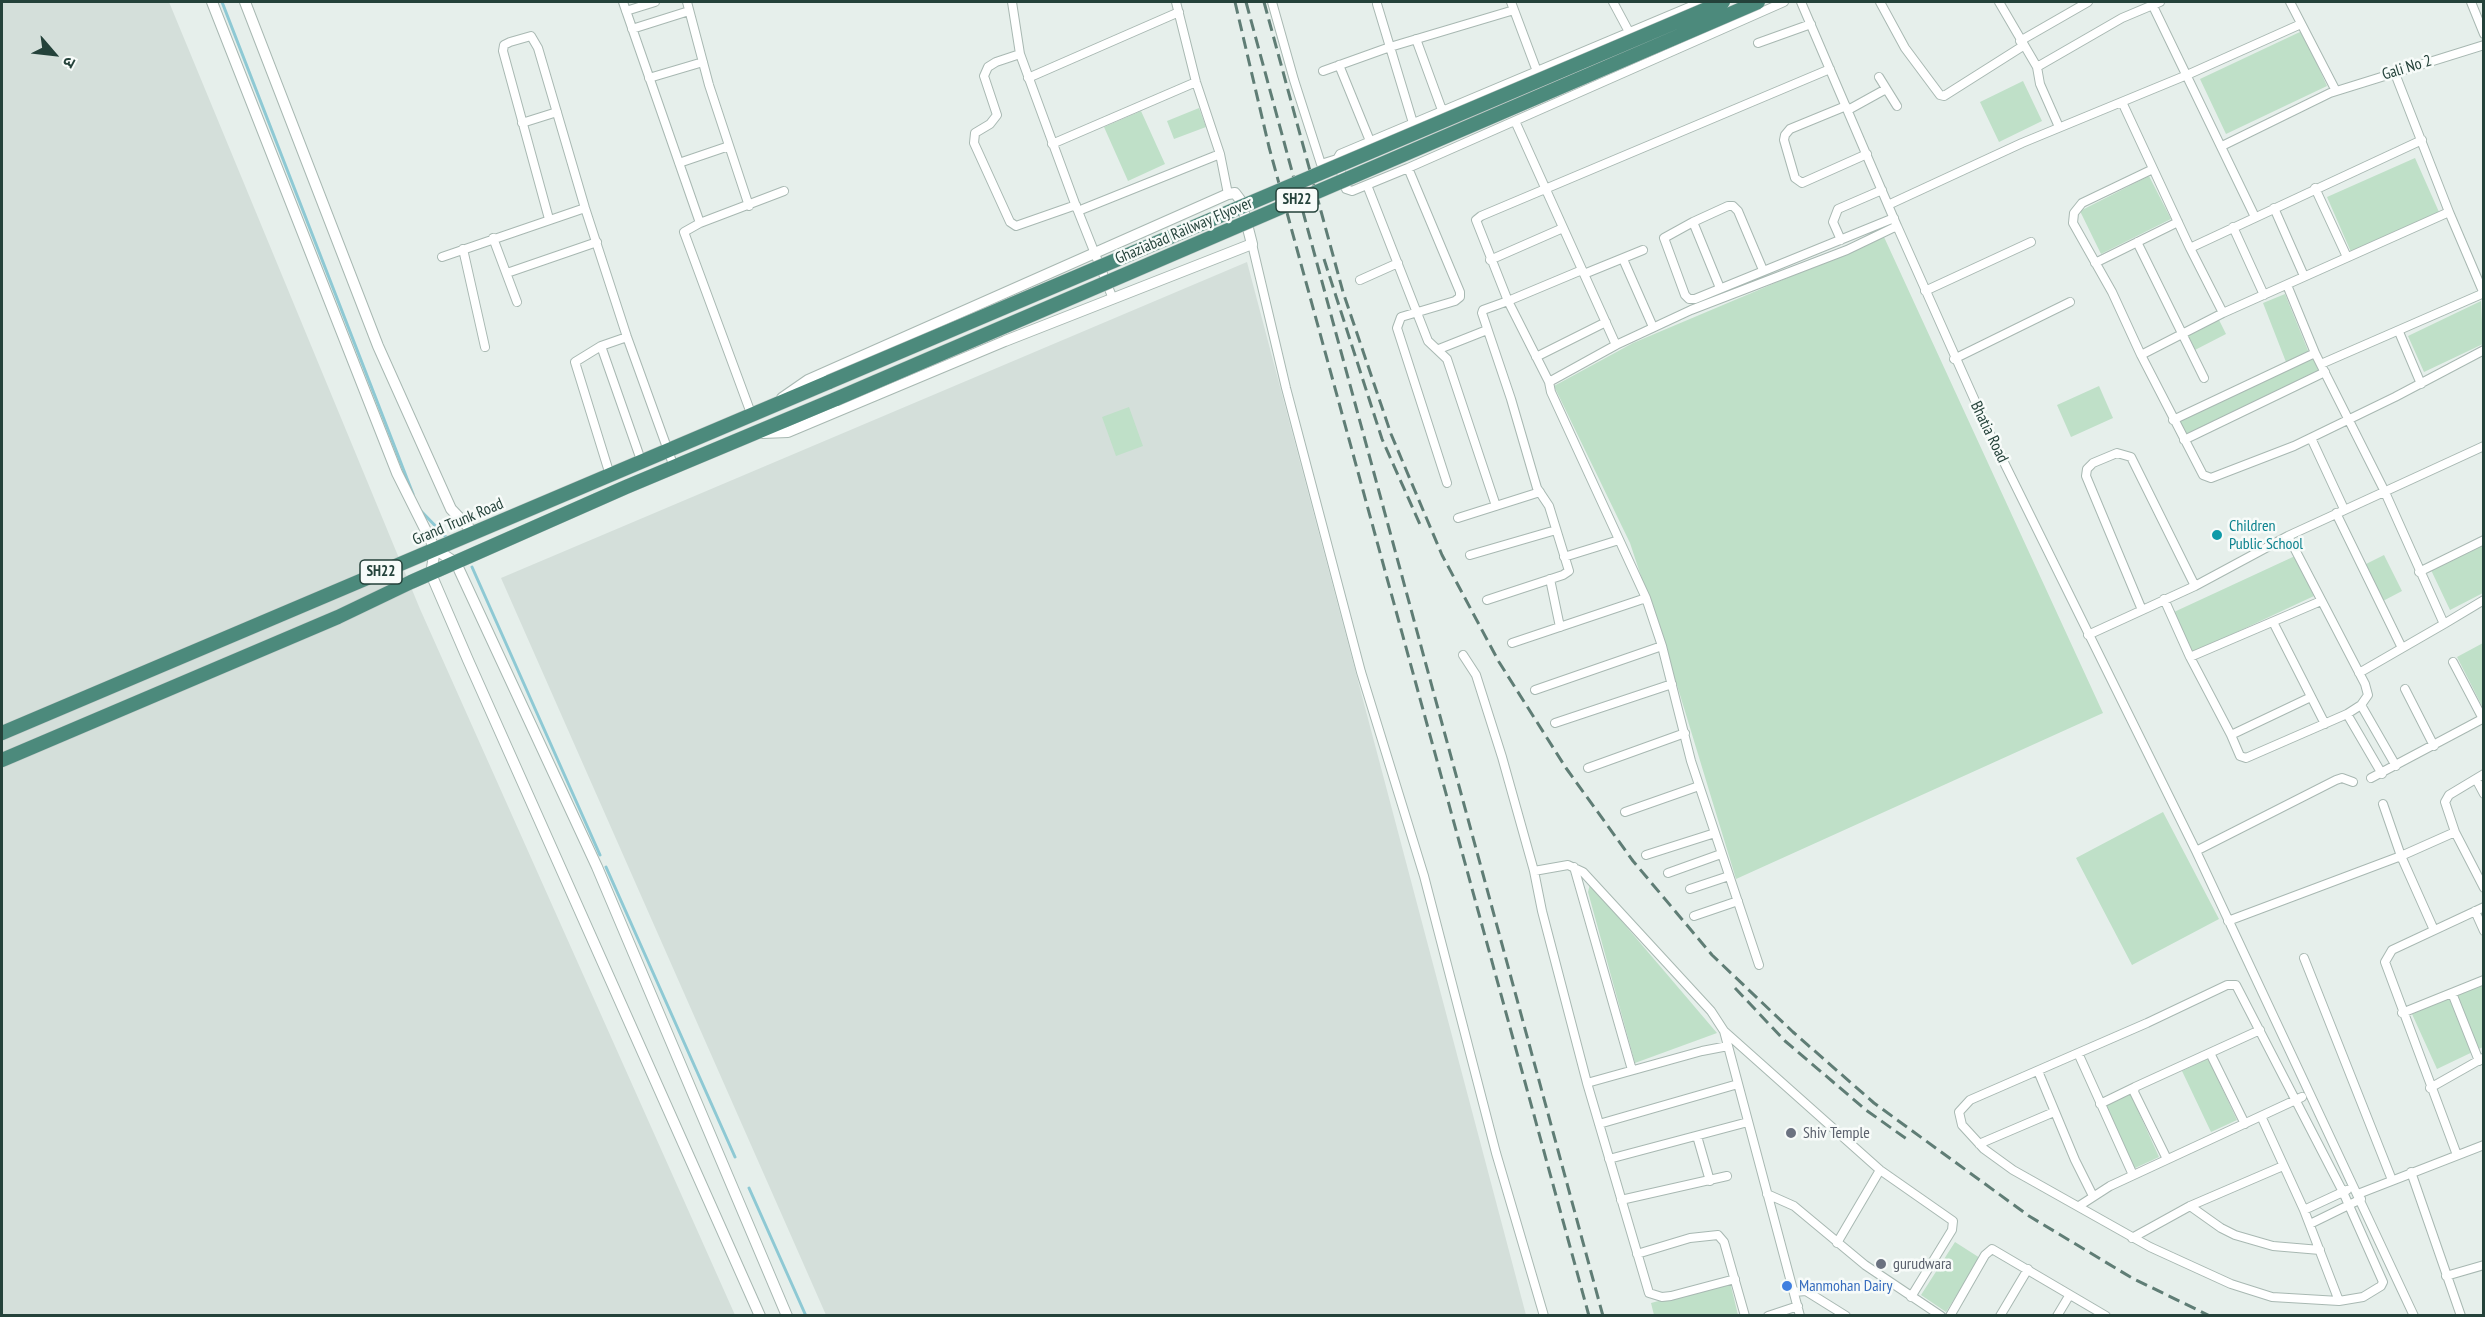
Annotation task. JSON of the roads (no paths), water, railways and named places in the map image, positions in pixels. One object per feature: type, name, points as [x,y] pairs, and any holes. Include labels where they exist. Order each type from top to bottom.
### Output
[{"type":"highway","name":"Ghaziabad Railway Flyover","points":[[757,414],[1723,2]]},
{"type":"highway","name":"Ghaziabad Railway Flyover","points":[[756,433],[1758,2]]},
{"type":"highway","name":"Grand Trunk Road","points":[[2,733],[757,414]]},
{"type":"highway","name":"SH22","points":[[2,760],[224,666],[756,433]]},
{"type":"highway","points":[[214,642],[224,666]]},
{"type":"highway","points":[[115,684],[126,707]]},
{"type":"street","points":[[212,2],[397,473],[435,549],[456,563],[597,867],[787,1316]]},
{"type":"street","points":[[245,2],[378,346],[451,509],[474,533]]},
{"type":"street","points":[[623,2],[700,223]]},
{"type":"street","points":[[626,11],[655,2]]},
{"type":"street","points":[[687,2],[703,62],[749,206]]},
{"type":"street","points":[[1176,2],[1196,82],[1220,154],[1228,194]]},
{"type":"street","points":[[1272,2],[1293,80],[1321,164],[1337,159],[1340,154],[1686,4],[1701,2]]},
{"type":"street","points":[[1613,2],[1628,30]]},
{"type":"street","points":[[1337,159],[1346,189],[1352,191],[1784,2]]},
{"type":"street","name":"Bhatia Road","points":[[1801,2],[1954,359],[2196,851],[2414,1316]]},
{"type":"street","points":[[1880,2],[1905,48],[1940,95],[1944,96],[2088,2]]},
{"type":"street","points":[[1999,2],[2037,67],[2040,84],[2059,127]]},
{"type":"street","points":[[2290,2],[2333,92]]},
{"type":"street","points":[[2471,2],[2484,34]]},
{"type":"street","points":[[1015,3],[1020,54],[1052,144],[1113,299]]},
{"type":"street","points":[[2037,67],[2154,3],[2255,217]]},
{"type":"street","points":[[1377,4],[1413,123]]},
{"type":"street","points":[[1323,71],[1513,6],[1548,107]]},
{"type":"street","points":[[632,29],[689,11]]},
{"type":"street","points":[[1028,78],[1179,12]]},
{"type":"street","points":[[1758,43],[1811,24]]},
{"type":"street","points":[[1888,205],[2059,127],[2187,75],[2301,24]]},
{"type":"street","points":[[549,219],[503,51],[504,45],[525,37],[535,38],[585,208],[627,337],[674,467]]},
{"type":"street","points":[[1416,39],[1442,110]]},
{"type":"street","name":"Gali No 2","points":[[2222,147],[2333,92],[2394,71],[2484,45]]},
{"type":"street","points":[[1020,54],[988,67],[984,76],[997,115],[990,124],[975,133],[974,143],[1010,222],[1016,226],[1077,208],[1220,154]]},
{"type":"street","points":[[649,78],[703,62]]},
{"type":"street","points":[[1339,65],[1370,141]]},
{"type":"street","points":[[1759,965],[1699,786],[1662,646],[1646,598],[1551,392],[1550,382],[1508,301],[1476,220],[1480,216],[1830,69]]},
{"type":"street","points":[[2184,440],[2323,368],[2484,294],[2394,71]]},
{"type":"street","points":[[1879,77],[1897,106]]},
{"type":"street","points":[[1052,144],[1196,82]]},
{"type":"street","points":[[1867,154],[1802,183],[1795,178],[1784,140],[1785,135],[1790,129],[1847,108],[1886,89]]},
{"type":"street","points":[[2122,102],[2223,313]]},
{"type":"street","points":[[522,123],[557,112]]},
{"type":"street","points":[[1515,121],[1616,345]]},
{"type":"street","points":[[2190,248],[2422,140]]},
{"type":"street","points":[[679,163],[729,146]]},
{"type":"street","points":[[1408,168],[1460,292],[1460,297],[1455,301],[1401,318],[1397,328],[1447,483]]},
{"type":"street","points":[[2153,169],[2082,203],[2074,213],[2073,223],[2112,292],[2173,420],[2204,475],[2211,478],[2311,438],[2484,350]]},
{"type":"street","points":[[1367,185],[1428,341],[1447,359],[1496,506]]},
{"type":"street","points":[[2315,188],[2347,257]]},
{"type":"street","points":[[1841,240],[1833,222],[1838,209],[1882,190]]},
{"type":"street","points":[[784,191],[700,223],[687,230],[684,236],[757,414],[808,380],[1095,255],[1228,194],[1235,194],[1241,201],[1286,388],[1361,672],[1424,876],[1496,1153],[1544,1316]]},
{"type":"street","points":[[1763,270],[1738,211],[1733,206],[1728,206],[1693,222],[1664,238],[1685,295],[1689,299],[1695,299],[1841,240],[1896,222]]},
{"type":"street","points":[[442,257],[585,208]]},
{"type":"street","points":[[2274,208],[2304,276]]},
{"type":"street","points":[[2141,355],[2223,313],[2449,212]]},
{"type":"street","points":[[1693,222],[1720,288]]},
{"type":"street","points":[[1550,382],[1653,327],[1847,250],[1896,222]]},
{"type":"street","points":[[2095,263],[2178,222]]},
{"type":"street","points":[[2233,227],[2264,295]]},
{"type":"street","points":[[1490,260],[1563,228]]},
{"type":"street","points":[[493,238],[517,302]]},
{"type":"street","points":[[507,273],[597,242]]},
{"type":"street","points":[[1925,291],[2031,242]]},
{"type":"street","points":[[2138,242],[2204,378]]},
{"type":"street","points":[[756,433],[788,432],[1252,244]]},
{"type":"street","points":[[464,249],[485,347]]},
{"type":"street","points":[[1487,600],[1569,571],[1549,506],[1540,492],[1487,330],[1483,310],[1643,250]]},
{"type":"street","points":[[1623,259],[1653,327]]},
{"type":"street","points":[[1360,280],[1398,263]]},
{"type":"street","points":[[2287,285],[2316,353],[2384,490],[2444,624]]},
{"type":"street","points":[[1954,359],[2070,302]]},
{"type":"street","points":[[1536,357],[1606,322]]},
{"type":"street","points":[[1438,350],[1487,330]]},
{"type":"street","points":[[2399,332],[2421,384]]},
{"type":"street","points":[[610,475],[575,367],[577,359],[602,346],[627,337]]},
{"type":"street","points":[[602,346],[642,463]]},
{"type":"street","points":[[2173,420],[2316,353]]},
{"type":"street","points":[[2311,438],[2340,511],[2402,648]]},
{"type":"street","points":[[2088,635],[2195,586],[2340,511],[2484,446]]},
{"type":"street","points":[[2142,610],[2086,476],[2087,469],[2093,464],[2116,453],[2131,457],[2195,586]]},
{"type":"street","points":[[1458,518],[1540,492]]},
{"type":"street","points":[[1470,555],[1556,531]]},
{"type":"street","points":[[2164,599],[2190,657],[2240,756],[2246,758],[2347,714],[2361,705],[2368,695],[2359,673],[2288,536]]},
{"type":"street","points":[[1564,557],[1620,540]]},
{"type":"street","points":[[2419,572],[2484,540]]},
{"type":"street","points":[[435,549],[431,574],[565,881],[760,1316]]},
{"type":"street","points":[[1550,579],[1560,627]]},
{"type":"street","points":[[1512,643],[1646,598]]},
{"type":"street","points":[[2359,673],[2484,600]]},
{"type":"street","points":[[2190,657],[2322,601]]},
{"type":"street","points":[[2273,622],[2325,724]]},
{"type":"street","points":[[1535,690],[1662,646]]},
{"type":"street","points":[[1463,655],[1480,685],[1534,871],[1542,911],[1587,1083],[1649,1293],[1653,1296],[1671,1296],[1735,1279]]},
{"type":"street","points":[[2371,777],[2382,774],[2483,719],[2452,662]]},
{"type":"street","points":[[1555,723],[1672,684]]},
{"type":"street","points":[[2405,689],[2434,746]]},
{"type":"street","points":[[2231,735],[2311,698]]},
{"type":"street","points":[[2361,705],[2396,766]]},
{"type":"street","points":[[2347,714],[2382,774]]},
{"type":"street","points":[[1588,768],[1684,733]]},
{"type":"street","points":[[2484,794],[2480,777],[2445,800],[2455,832],[2484,888]]},
{"type":"street","points":[[2196,851],[2337,780],[2347,778],[2353,782]]},
{"type":"street","points":[[1624,812],[1699,786]]},
{"type":"street","points":[[2383,804],[2401,856],[2434,930]]},
{"type":"street","points":[[2228,921],[2401,856],[2455,832]]},
{"type":"street","points":[[1646,855],[1714,833]]},
{"type":"street","points":[[1668,873],[1721,854]]},
{"type":"street","points":[[1534,871],[1568,865],[1583,872],[1711,1011],[1724,1031],[1880,1170],[1953,1221],[1952,1230],[1911,1297]]},
{"type":"street","points":[[1574,867],[1632,1070]]},
{"type":"street","points":[[1690,889],[1729,876]]},
{"type":"street","points":[[1694,916],[1738,901]]},
{"type":"street","points":[[2457,1155],[2385,968],[2387,955],[2392,950],[2479,909],[2484,931]]},
{"type":"street","points":[[2304,958],[2392,1180]]},
{"type":"street","points":[[2402,1013],[2484,980]]},
{"type":"street","points":[[2232,984],[2241,991],[2343,1192],[2383,1282],[2381,1286],[2363,1297],[2338,1301],[2295,1300],[2253,1291],[2199,1270],[2132,1238],[2013,1170],[1979,1144],[1959,1119],[1959,1112],[1964,1103],[2078,1053],[2232,984]]},
{"type":"street","points":[[2430,1088],[2481,1059],[2452,993]]},
{"type":"street","points":[[2100,1104],[2260,1030]]},
{"type":"street","points":[[1724,1031],[1800,1316]]},
{"type":"street","points":[[1587,1083],[1728,1046]]},
{"type":"street","points":[[2078,1053],[2133,1175]]},
{"type":"street","points":[[2210,1053],[2245,1124]]},
{"type":"street","points":[[2038,1071],[2054,1112],[2093,1196]]},
{"type":"street","points":[[1599,1124],[1738,1084]]},
{"type":"street","points":[[2135,1088],[2134,1092],[2167,1160]]},
{"type":"street","points":[[2079,1206],[2133,1175],[2309,1093]]},
{"type":"street","points":[[1979,1144],[2054,1112]]},
{"type":"street","points":[[2261,1116],[2310,1224],[2338,1301]]},
{"type":"street","points":[[1609,1159],[1748,1122]]},
{"type":"street","points":[[1697,1136],[1710,1181]]},
{"type":"street","points":[[2304,1210],[2343,1192],[2358,1193],[2484,1145]]},
{"type":"street","points":[[2132,1238],[2190,1206],[2283,1166]]},
{"type":"street","points":[[1837,1243],[1880,1170]]},
{"type":"street","points":[[2411,1172],[2461,1316]]},
{"type":"street","points":[[1621,1200],[1727,1176]]},
{"type":"street","points":[[2310,1224],[2349,1205],[2358,1193]]},
{"type":"street","points":[[1767,1194],[1794,1206],[1837,1243],[1941,1316]]},
{"type":"street","points":[[2190,1206],[2235,1235],[2273,1246],[2320,1250]]},
{"type":"street","points":[[1637,1254],[1690,1238],[1718,1235],[1724,1242],[1745,1316]]},
{"type":"street","points":[[1950,1316],[1985,1255],[1992,1249],[2106,1316]]},
{"type":"street","points":[[2446,1276],[2484,1265]]},
{"type":"street","points":[[2001,1316],[2028,1269]]},
{"type":"street","points":[[1794,1292],[1806,1291],[1846,1316]]},
{"type":"street","points":[[2057,1316],[2069,1296]]},
{"type":"street","points":[[1768,1316],[1798,1306]]},
{"type":"street","points":[[2085,1316],[2089,1306]]},
{"type":"waterway","points":[[222,2],[413,494]]},
{"type":"waterway","points":[[421,511],[447,538]]},
{"type":"waterway","points":[[472,567],[600,855]]},
{"type":"waterway","points":[[606,867],[735,1157]]},
{"type":"waterway","points":[[749,1188],[806,1316]]},
{"type":"railway","points":[[1235,2],[1269,147],[1589,1316]]},
{"type":"railway","points":[[1246,2],[1603,1316]]},
{"type":"railway","points":[[1264,2],[1343,292],[1391,434],[1442,555],[1499,662],[1566,768],[1633,861],[1712,955],[1793,1032],[1874,1103],[2029,1216],[2132,1278],[2210,1316]]},
{"type":"railway","points":[[1324,259],[1382,439],[1422,529]]},
{"type":"railway","points":[[1735,988],[1785,1041],[1866,1110],[1908,1140]]},
{"type":"place","name":"Children Public School","points":[[2217,535]]},
{"type":"place","name":"Shiv Temple","points":[[1791,1133]]},
{"type":"place","name":"gurudwara","points":[[1881,1264]]},
{"type":"place","name":"Manmohan Dairy","points":[[1787,1286]]}]
